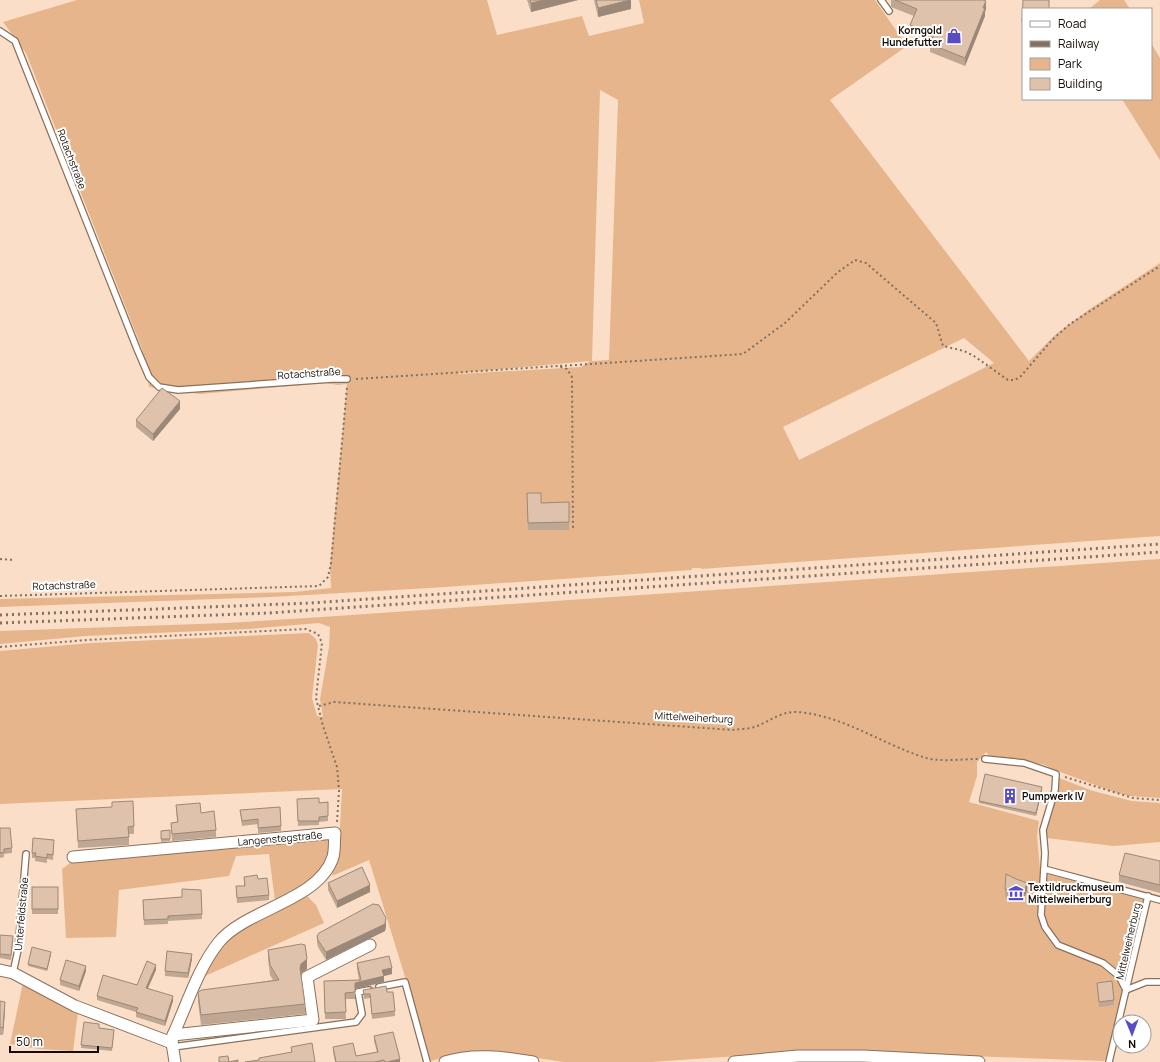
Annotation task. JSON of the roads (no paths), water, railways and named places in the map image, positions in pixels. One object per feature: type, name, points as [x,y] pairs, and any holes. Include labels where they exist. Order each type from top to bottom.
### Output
[{"type":"street","name":"Langenstegstraße","points":[[73,857],[335,833],[332,858],[320,877],[301,892],[232,930],[219,942],[204,967],[173,1042]]},
{"type":"street","points":[[0,970],[13,973],[75,1006],[173,1042],[313,1020],[307,977],[370,945]]},
{"type":"street","points":[[173,1042],[175,1062]]},
{"type":"street","points":[[734,1062],[766,1061],[798,1056],[863,1056],[903,1060],[979,1062]]},
{"type":"street","points":[[444,1062],[453,1059],[483,1057],[509,1058],[533,1062]]},
{"type":"lane","points":[[881,0],[889,11]]},
{"type":"lane","name":"Rotachstraße","points":[[0,31],[15,41],[149,377],[159,387],[178,390],[332,379],[347,380]]},
{"type":"lane","name":"Mittelweiherburg","points":[[985,759],[1024,763],[1056,774],[1055,790],[1043,830],[1044,870],[1041,915],[1044,927],[1058,944],[1103,963],[1119,976],[1126,990]]},
{"type":"lane","name":"Unterfeldstraße","points":[[13,973],[18,950],[26,854]]},
{"type":"lane","name":"Mittelweiherburg","points":[[1044,870],[1160,900]]},
{"type":"lane","name":"Mittelweiherburg","points":[[1109,1062],[1148,896]]},
{"type":"lane","points":[[173,1042],[356,1022],[362,1014],[358,992],[405,982],[427,1062]]},
{"type":"lane","points":[[1126,990],[1146,982],[1160,982]]},
{"type":"railway","points":[[0,615],[311,603],[1160,544]]},
{"type":"railway","points":[[0,623],[269,613],[1160,552]]},
{"type":"place","name":"Korngold Hundefutter","points":[[954,36]]},
{"type":"place","name":"Pumpwerk IV","points":[[1010,796]]},
{"type":"place","name":"Textildruckmuseum Mittelweiherburg","points":[[1016,893]]}]
